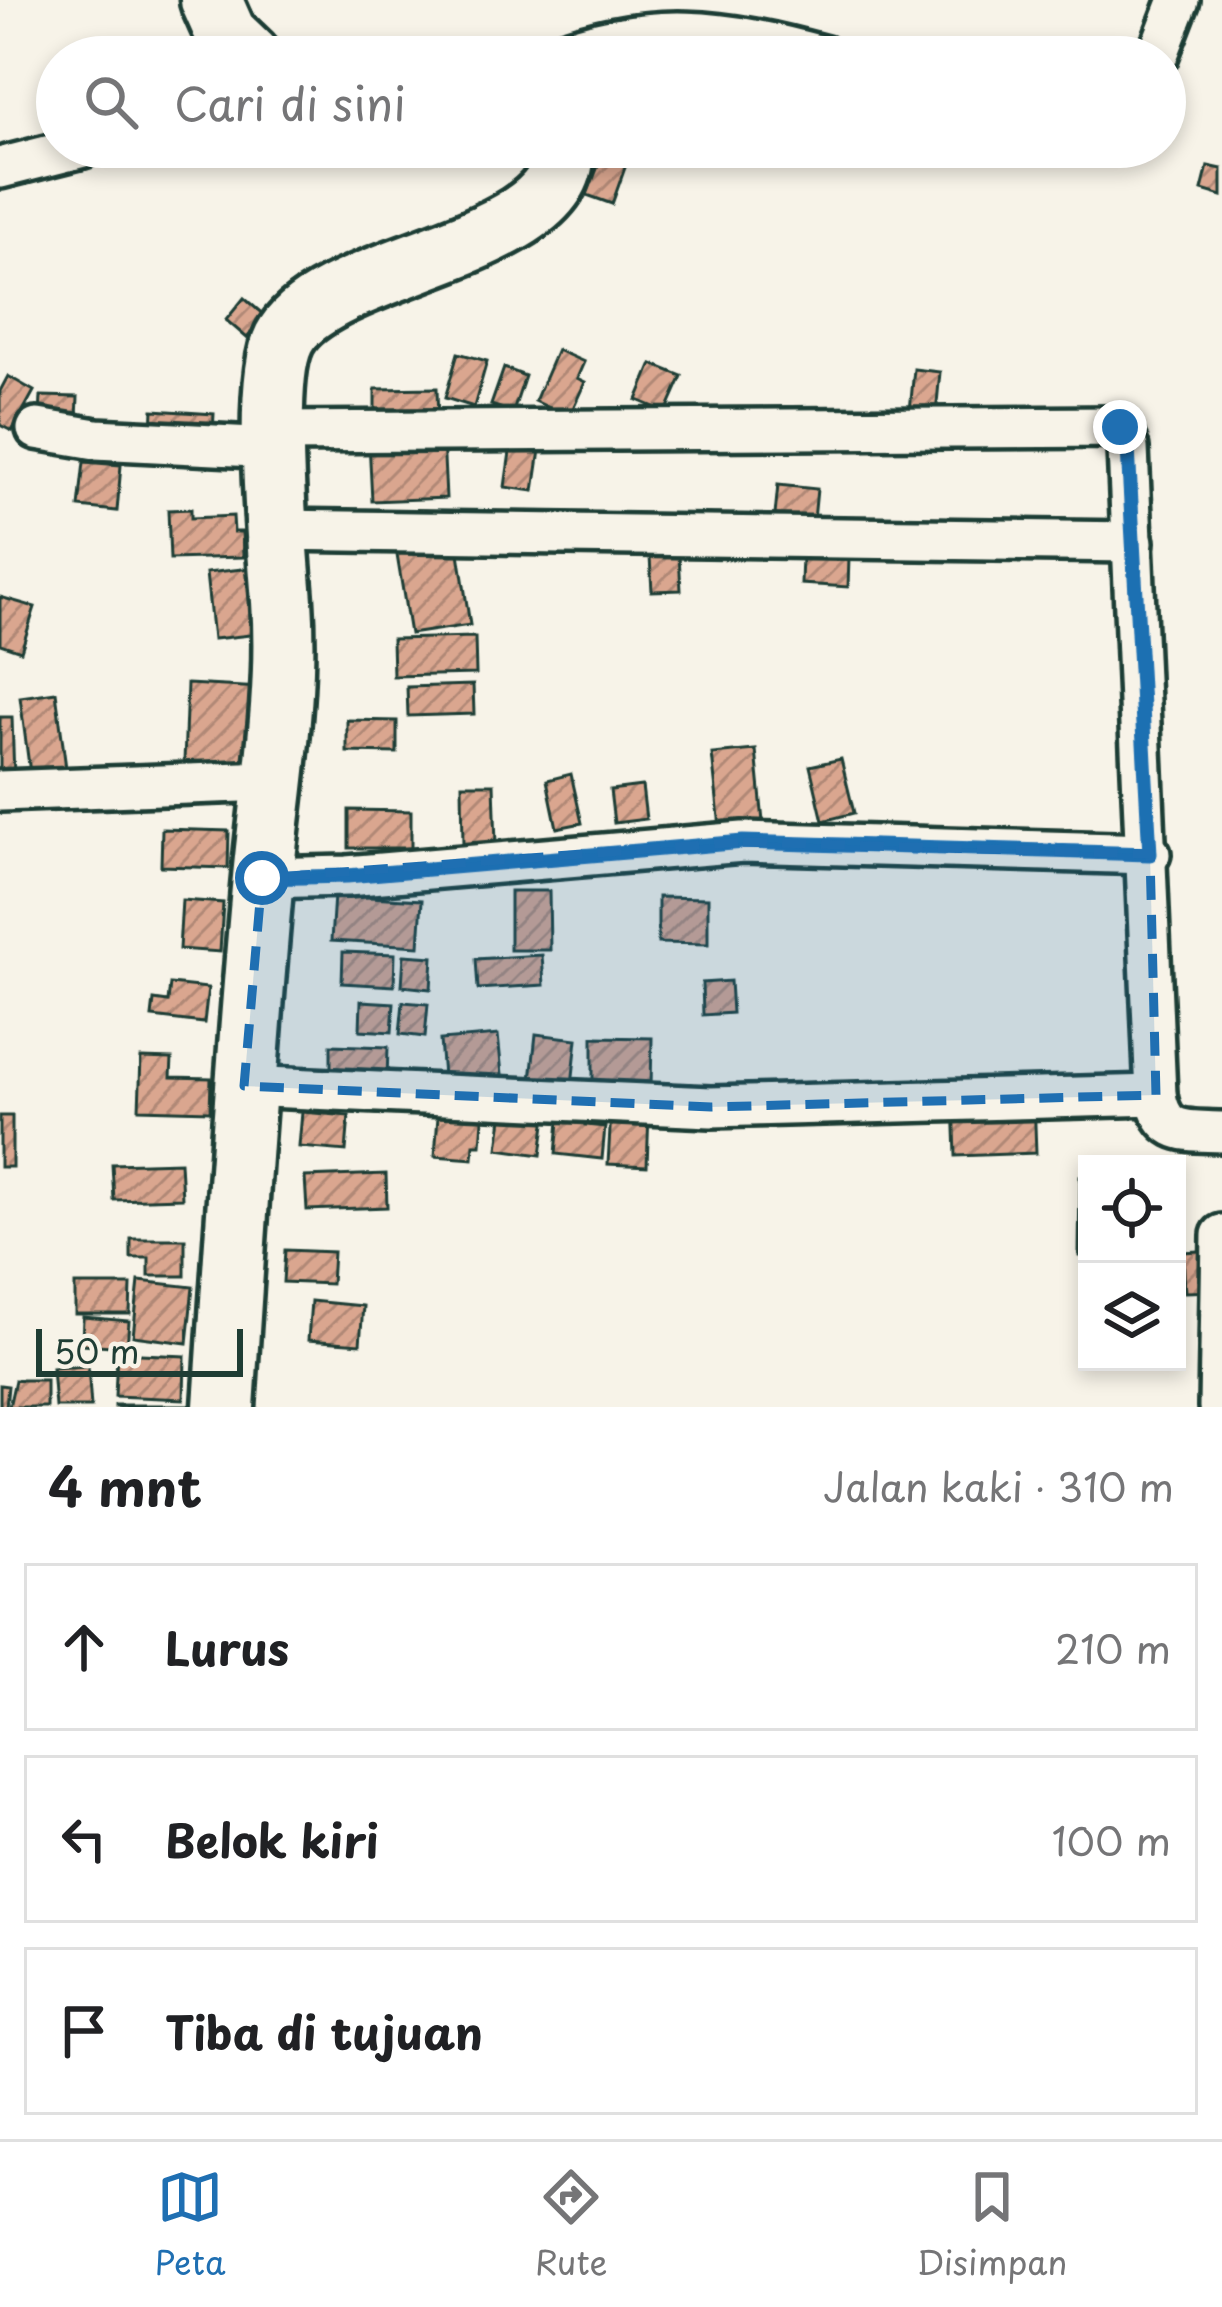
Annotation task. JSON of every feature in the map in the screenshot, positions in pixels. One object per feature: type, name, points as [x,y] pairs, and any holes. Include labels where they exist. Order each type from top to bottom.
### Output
[{"type":"highway","points":[[212,0],[228,36]]},
{"type":"highway","points":[[224,1407],[244,1086],[285,683],[274,530],[277,367],[284,339],[298,322],[345,291],[482,239],[548,189],[560,168]]},
{"type":"street","points":[[1165,36],[1179,0]]},
{"type":"street","points":[[618,36],[664,29],[736,36]]},
{"type":"street","points":[[0,168],[36,159]]},
{"type":"street","points":[[37,429],[96,439],[276,440],[1111,423],[1120,427],[1128,448],[1150,854],[1156,1095],[1162,1120],[1173,1130],[1222,1132]]},
{"type":"street","points":[[274,530],[1133,542]]},
{"type":"street","points":[[0,791],[272,781]]},
{"type":"street","points":[[262,878],[347,876],[743,842],[1150,854]]},
{"type":"street","points":[[244,1086],[711,1107],[1156,1095]]},
{"type":"street","points":[[1219,1407],[1222,1235]]},
{"type":"highlighted area","points":[[743,842],[1150,854],[1156,1095],[711,1107],[244,1086],[262,878]]},
{"type":"building","points":[[1208,166],[1222,169],[1222,196],[1202,190]]},
{"type":"building","points":[[597,168],[625,168],[612,204],[587,195]]},
{"type":"building","points":[[244,298],[265,316],[247,338],[226,320]]},
{"type":"building","points":[[557,350],[584,362],[577,378],[585,382],[569,417],[535,401]]},
{"type":"building","points":[[458,353],[487,361],[474,407],[445,398]]},
{"type":"building","points":[[652,364],[682,376],[666,412],[637,400]]},
{"type":"building","points":[[504,368],[525,376],[513,412],[491,405]]},
{"type":"building","points":[[914,369],[940,372],[936,414],[910,411]]},
{"type":"building","points":[[8,376],[34,391],[12,431],[0,425],[0,391]]},
{"type":"building","points":[[437,388],[438,424],[375,425],[375,389]]},
{"type":"building","points":[[41,396],[78,397],[76,440],[39,438]]},
{"type":"building","points":[[153,410],[214,414],[212,452],[151,448]]},
{"type":"building","points":[[443,438],[446,498],[372,501],[369,441]]},
{"type":"building","points":[[511,445],[540,450],[534,491],[505,487]]},
{"type":"building","points":[[84,462],[121,465],[117,511],[79,507]]},
{"type":"building","points":[[778,485],[817,489],[813,530],[774,525]]},
{"type":"building","points":[[191,509],[191,518],[233,516],[234,532],[242,532],[243,557],[170,559],[168,510]]},
{"type":"building","points":[[457,540],[470,625],[410,634],[396,549]]},
{"type":"building","points":[[679,555],[681,590],[652,591],[650,557]]},
{"type":"building","points":[[802,555],[849,558],[848,587],[801,584]]},
{"type":"building","points":[[252,568],[260,634],[213,639],[206,573]]},
{"type":"building","points":[[0,597],[35,607],[21,651],[0,644]]},
{"type":"building","points":[[475,637],[476,674],[393,676],[392,639]]},
{"type":"building","points":[[187,684],[261,688],[257,767],[184,762]]},
{"type":"building","points":[[473,685],[474,714],[408,716],[407,687]]},
{"type":"building","points":[[56,692],[66,768],[30,773],[20,697]]},
{"type":"building","points":[[0,717],[12,717],[14,778],[0,778]]},
{"type":"building","points":[[347,720],[397,721],[397,753],[347,752]]},
{"type":"building","points":[[756,750],[763,822],[720,827],[712,754]]},
{"type":"building","points":[[841,759],[854,813],[823,821],[810,766]]},
{"type":"building","points":[[571,774],[582,823],[557,828],[547,780]]},
{"type":"building","points":[[462,784],[494,784],[496,845],[463,846]]},
{"type":"building","points":[[642,786],[646,819],[614,823],[610,790]]},
{"type":"building","points":[[349,810],[411,811],[411,848],[349,848]]},
{"type":"building","points":[[162,829],[229,831],[228,868],[161,866]]},
{"type":"building","points":[[510,891],[549,891],[550,950],[510,950]]},
{"type":"building","points":[[334,895],[422,900],[419,946],[331,941]]},
{"type":"building","points":[[658,897],[708,898],[708,944],[658,943]]},
{"type":"building","points":[[182,900],[223,903],[220,952],[179,949]]},
{"type":"building","points":[[343,952],[395,954],[394,986],[342,983]]},
{"type":"building","points":[[404,955],[433,957],[431,989],[402,986]]},
{"type":"building","points":[[542,955],[544,985],[478,989],[476,959]]},
{"type":"building","points":[[730,981],[732,1013],[703,1015],[702,983]]},
{"type":"building","points":[[170,984],[208,988],[204,1023],[152,1017],[154,1000],[168,1002]]},
{"type":"building","points":[[361,1001],[394,1003],[392,1032],[360,1030]]},
{"type":"building","points":[[403,1002],[428,1004],[425,1037],[400,1034]]},
{"type":"building","points":[[536,1034],[577,1039],[572,1085],[531,1080]]},
{"type":"building","points":[[498,1035],[503,1084],[444,1089],[440,1040]]},
{"type":"building","points":[[593,1037],[652,1038],[651,1087],[593,1086]]},
{"type":"building","points":[[331,1045],[388,1047],[387,1080],[331,1079]]},
{"type":"building","points":[[141,1058],[172,1059],[171,1077],[211,1078],[210,1111],[139,1109]]},
{"type":"building","points":[[1034,1097],[1036,1153],[956,1156],[954,1101]]},
{"type":"building","points":[[504,1102],[547,1108],[541,1155],[498,1149]]},
{"type":"building","points":[[439,1103],[484,1107],[481,1145],[474,1145],[473,1159],[435,1156]]},
{"type":"building","points":[[560,1110],[586,1113],[585,1125],[605,1127],[602,1159],[556,1154]]},
{"type":"building","points":[[302,1112],[349,1116],[346,1151],[299,1147]]},
{"type":"building","points":[[611,1112],[649,1114],[647,1166],[608,1164]]},
{"type":"building","points":[[0,1116],[12,1116],[12,1167],[0,1167]]},
{"type":"building","points":[[180,1162],[182,1198],[114,1200],[112,1164]]},
{"type":"building","points":[[386,1174],[387,1207],[307,1210],[305,1177]]},
{"type":"building","points":[[131,1239],[185,1239],[185,1276],[149,1276],[149,1258],[131,1258]]},
{"type":"building","points":[[285,1250],[333,1252],[331,1284],[283,1282]]},
{"type":"building","points":[[1215,1250],[1217,1291],[1186,1292],[1186,1252]]},
{"type":"building","points":[[139,1281],[193,1287],[187,1343],[133,1336]]},
{"type":"building","points":[[75,1285],[131,1285],[130,1314],[75,1314]]},
{"type":"building","points":[[311,1301],[363,1306],[360,1344],[308,1340]]},
{"type":"building","points":[[83,1317],[129,1321],[127,1347],[82,1344]]},
{"type":"building","points":[[117,1353],[185,1356],[184,1399],[115,1396]]},
{"type":"building","points":[[88,1366],[91,1407],[55,1407],[52,1368]]},
{"type":"building","points":[[15,1380],[46,1380],[46,1407],[9,1407]]},
{"type":"building","points":[[0,1385],[8,1386],[6,1407],[0,1407]]},
{"type":"building","points":[[197,1405],[197,1407],[115,1407]]},
{"type":"route","points":[[262,878],[347,876],[743,842],[1150,854],[1128,448],[1120,427]]}]
